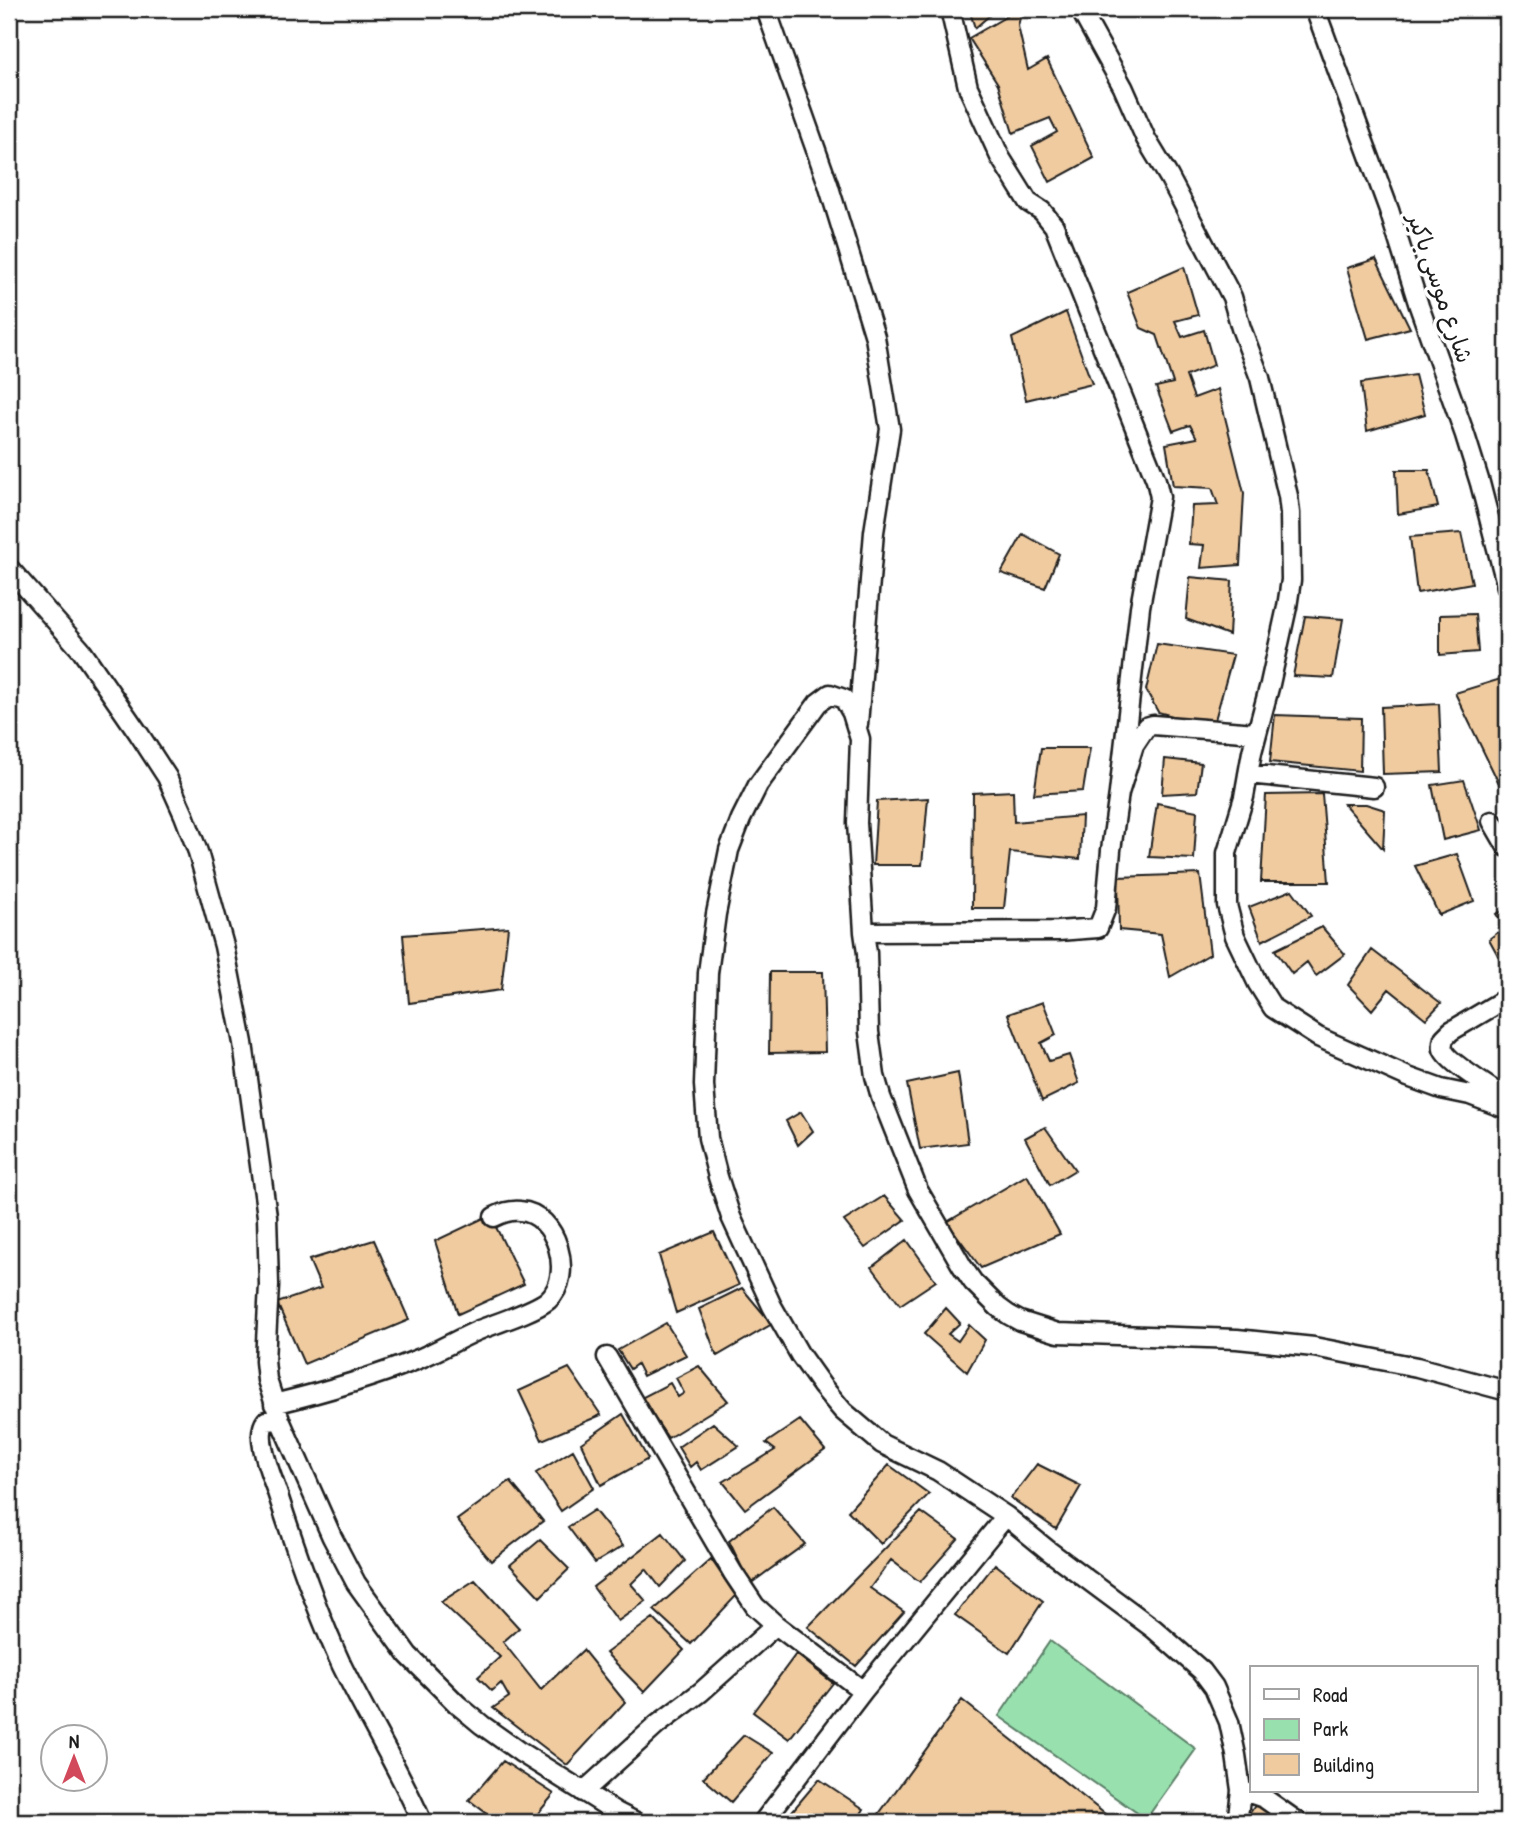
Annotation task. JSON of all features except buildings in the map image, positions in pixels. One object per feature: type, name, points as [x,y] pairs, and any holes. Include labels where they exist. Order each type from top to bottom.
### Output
[{"type":"street","points":[[766,9],[828,184],[875,337],[890,429],[874,532],[858,728],[860,753],[857,823],[863,932],[867,953],[869,1032],[875,1076],[918,1190],[974,1282],[998,1307],[1020,1321],[1058,1333],[1237,1339],[1314,1347],[1417,1367],[1507,1391]]},
{"type":"street","points":[[863,932],[1058,931],[1098,928],[1106,908],[1140,607],[1160,497],[1151,468],[1054,226],[1042,211],[1028,202],[1000,157],[968,87],[950,9]]},
{"type":"street","points":[[1080,9],[1231,297],[1260,378],[1290,513],[1291,580],[1283,630],[1256,733],[1244,797],[1227,853],[1227,905],[1235,936],[1273,1008],[1318,1037],[1374,1063],[1441,1089],[1507,1108]]},
{"type":"street","name":"شارع موسى باكير","points":[[1315,9],[1389,210],[1419,306],[1465,435],[1507,587]]},
{"type":"street","points":[[9,568],[81,650],[132,723],[167,777],[198,852],[224,946],[247,1065],[267,1216],[270,1285],[265,1361],[267,1380],[277,1412],[332,1537],[348,1569],[385,1625],[408,1655],[458,1705],[520,1752],[636,1822]]},
{"type":"street","points":[[858,728],[844,699],[827,695],[818,703],[764,777],[733,835],[718,900],[709,973],[704,1085],[708,1138],[718,1177],[737,1230],[778,1316],[800,1355],[843,1411],[882,1444],[938,1471],[1006,1516],[1154,1629],[1202,1671],[1214,1687],[1229,1722],[1241,1790],[1235,1822]]},
{"type":"street","points":[[1119,793],[1134,744],[1146,727],[1153,725],[1256,733]]},
{"type":"street","points":[[1248,774],[1374,787]]},
{"type":"street","points":[[1492,821],[1507,847]]},
{"type":"street","points":[[1507,998],[1451,1031],[1444,1038],[1443,1050],[1457,1065],[1507,1099]]},
{"type":"street","points":[[422,1819],[343,1667],[323,1622],[296,1550],[265,1453],[261,1437],[262,1426],[277,1412],[418,1359],[548,1300],[558,1287],[560,1269],[559,1251],[547,1226],[522,1210],[505,1212],[494,1217]]},
{"type":"street","points":[[607,1357],[755,1606],[863,1691]]},
{"type":"street","points":[[763,1822],[863,1691],[1006,1516]]},
{"type":"street","points":[[583,1792],[657,1725],[701,1692],[776,1625]]},
{"type":"street","points":[[1241,1790],[1264,1798],[1298,1822]]},
{"type":"green space","points":[[1050,1641],[1196,1749],[1146,1819],[999,1716]]}]
